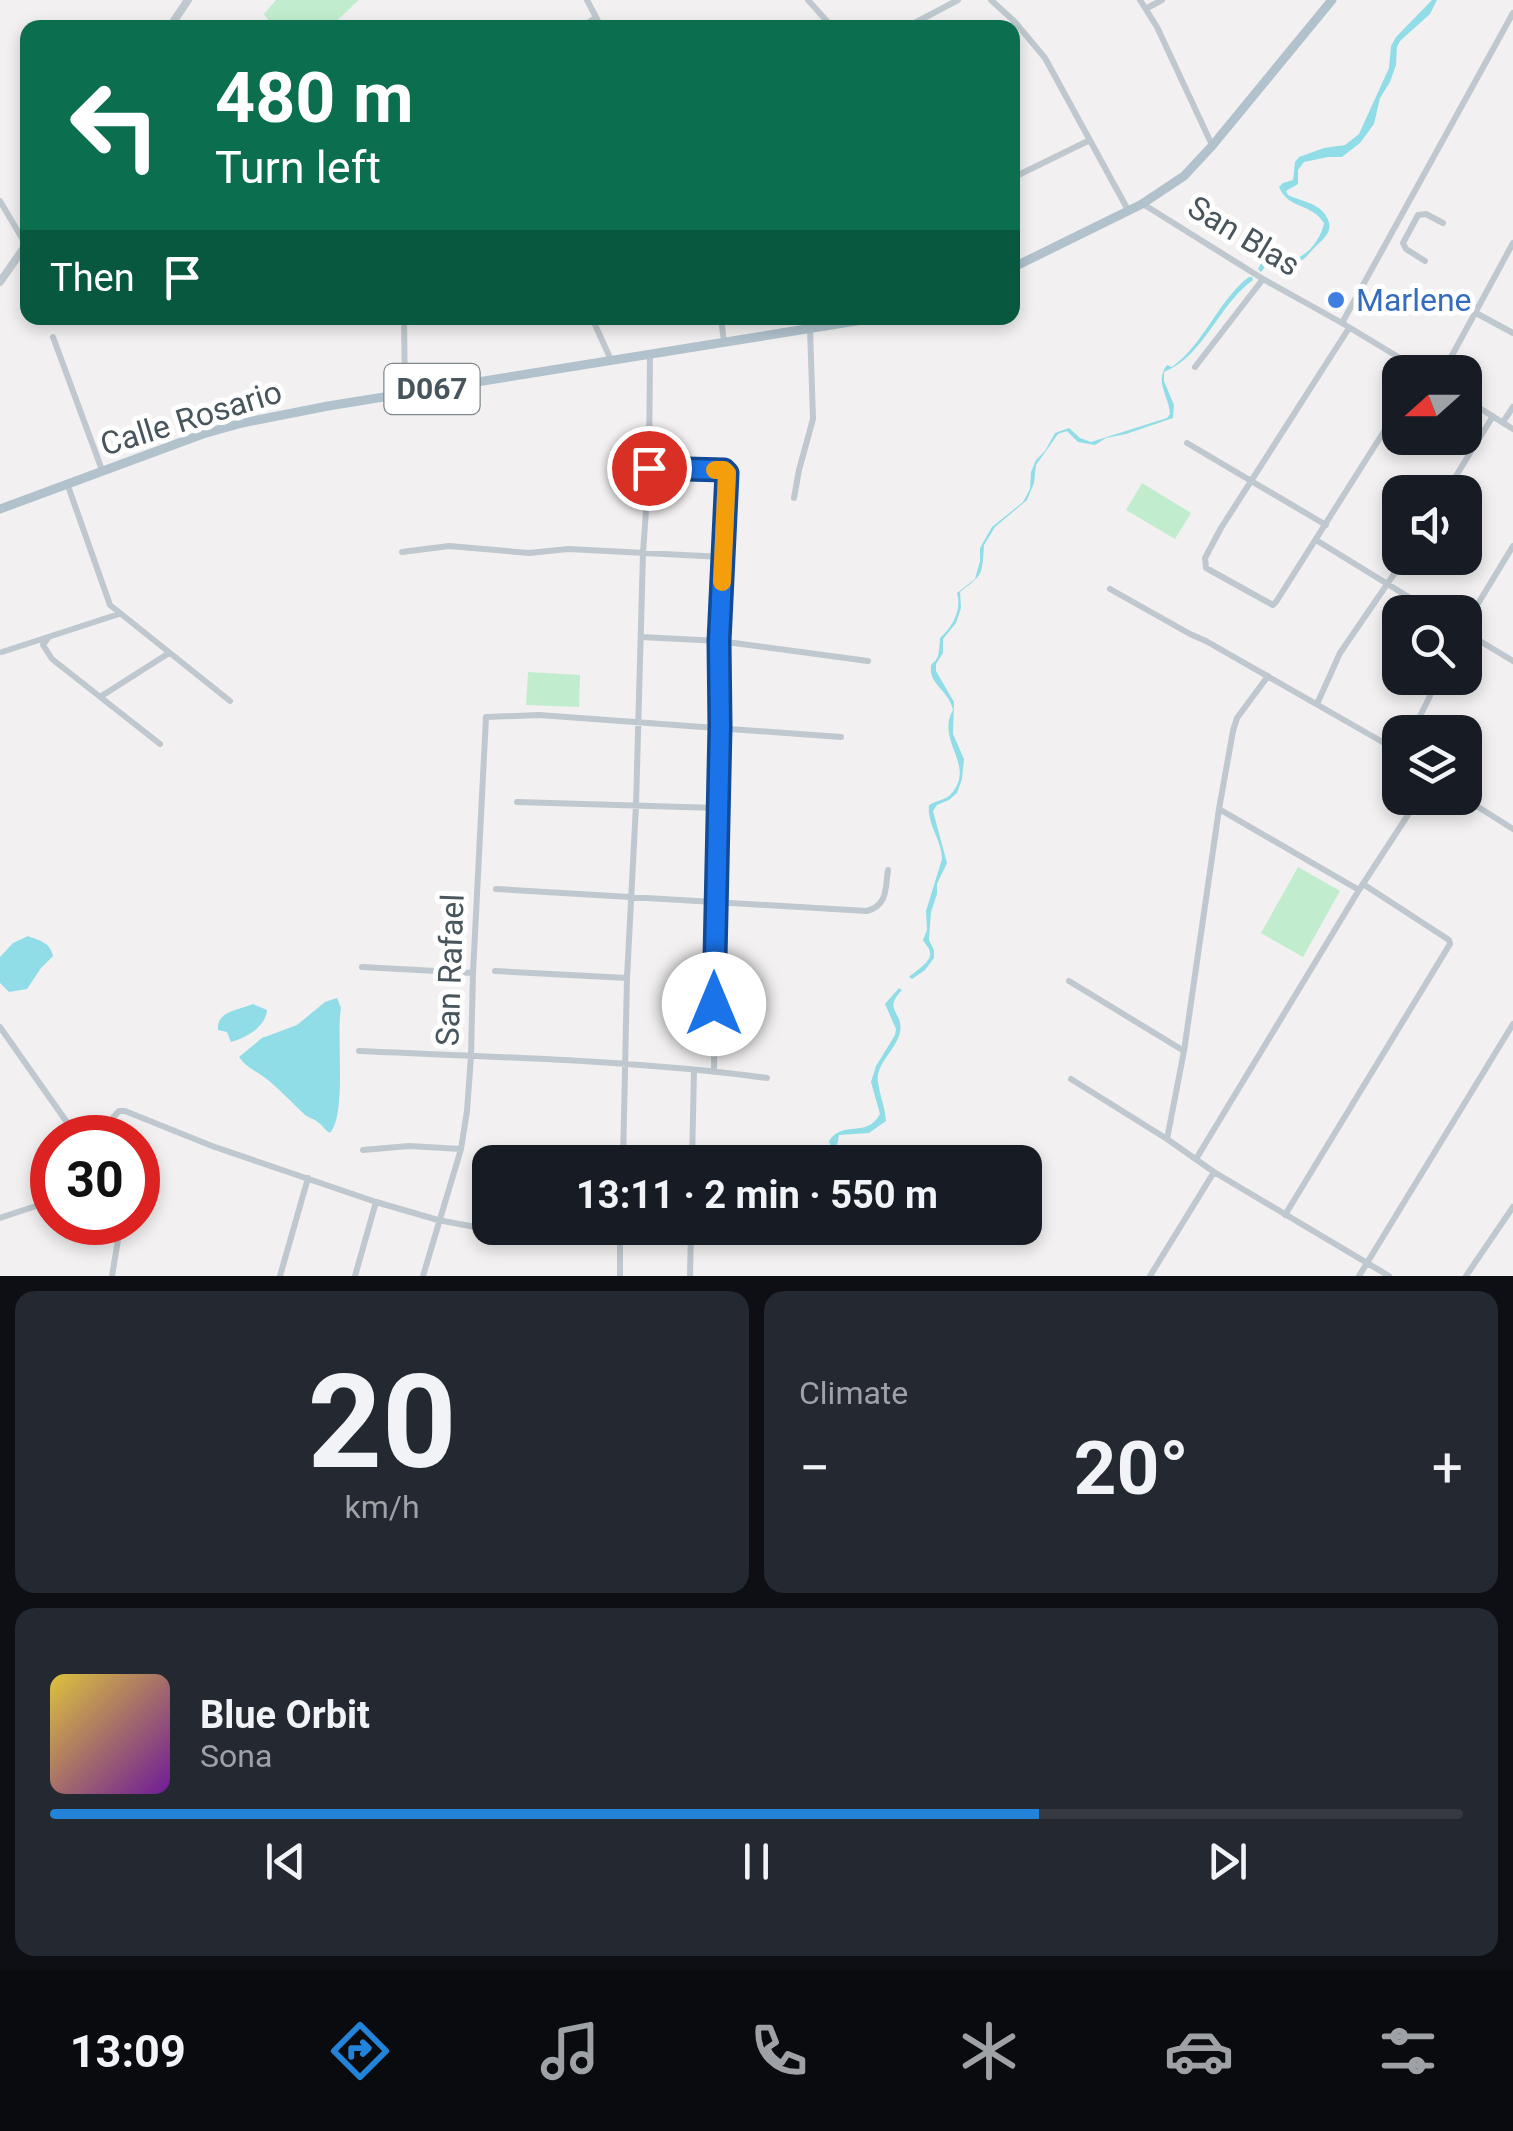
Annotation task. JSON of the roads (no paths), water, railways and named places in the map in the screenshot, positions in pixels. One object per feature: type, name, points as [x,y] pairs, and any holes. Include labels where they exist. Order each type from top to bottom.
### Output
[{"type":"main road","points":[[1020,264],[1142,204],[1184,176],[1332,0]]},
{"type":"main road","name":"Calle Rosario","points":[[0,509],[242,422],[830,325]]},
{"type":"street","points":[[587,0],[595,18],[592,20]]},
{"type":"street","points":[[808,0],[826,20]]},
{"type":"street","points":[[920,20],[958,0]]},
{"type":"street","points":[[992,0],[1013,20]]},
{"type":"street","points":[[1140,0],[1148,8],[1212,146]]},
{"type":"street","points":[[1148,8],[1162,0]]},
{"type":"street","points":[[1382,435],[1273,605],[1206,568],[1205,558],[1346,325],[1397,220],[1513,13]]},
{"type":"street","points":[[1020,28],[1046,58],[1128,210]]},
{"type":"street","points":[[1020,174],[1090,140]]},
{"type":"street","points":[[0,201],[20,232]]},
{"type":"street","name":"San Blas","points":[[1142,204],[1395,355]]},
{"type":"street","points":[[1425,261],[1403,246],[1416,218],[1421,214],[1443,223]]},
{"type":"street","points":[[1397,220],[1411,229]]},
{"type":"street","points":[[1453,355],[1513,244]]},
{"type":"street","points":[[0,282],[20,253]]},
{"type":"street","points":[[1195,367],[1263,279]]},
{"type":"street","points":[[1476,313],[1513,333]]},
{"type":"street","points":[[404,325],[405,394]]},
{"type":"street","points":[[595,325],[610,360]]},
{"type":"street","points":[[722,325],[724,342]]},
{"type":"street","points":[[794,498],[814,419],[810,328]]},
{"type":"street","points":[[53,337],[102,470]]},
{"type":"street","points":[[623,1145],[650,354]]},
{"type":"street","points":[[1503,422],[1513,407]]},
{"type":"street","points":[[1482,409],[1513,429]]},
{"type":"street","points":[[1457,475],[1494,416]]},
{"type":"street","points":[[1187,443],[1326,525]]},
{"type":"street","points":[[649,468],[726,471],[719,641],[714,1071]]},
{"type":"street","points":[[67,484],[110,605],[230,701]]},
{"type":"street","points":[[1316,540],[1405,595]]},
{"type":"street","points":[[402,552],[449,546],[529,553],[568,550],[722,557]]},
{"type":"street","points":[[1482,600],[1513,546]]},
{"type":"street","points":[[1317,704],[1340,653],[1394,575]]},
{"type":"street","points":[[1110,590],[1382,742]]},
{"type":"street","points":[[2,652],[120,614]]},
{"type":"street","points":[[641,637],[719,641],[868,660]]},
{"type":"street","points":[[48,638],[43,645],[47,654],[160,744]]},
{"type":"street","points":[[1482,641],[1513,662]]},
{"type":"street","points":[[100,696],[169,653]]},
{"type":"street","points":[[1168,1139],[1233,731],[1268,676]]},
{"type":"street","name":"San Rafael","points":[[423,1276],[461,1149],[467,1111],[486,717],[539,715],[637,722]]},
{"type":"street","points":[[637,722],[840,737]]},
{"type":"street","points":[[517,802],[717,808]]},
{"type":"street","points":[[1219,809],[1361,887],[1450,944],[1285,1216]]},
{"type":"street","points":[[1482,809],[1513,829]]},
{"type":"street","points":[[1196,1160],[1407,815]]},
{"type":"street","points":[[496,889],[867,911],[882,903],[888,870]]},
{"type":"street","points":[[362,967],[472,973]]},
{"type":"street","points":[[496,970],[627,978]]},
{"type":"street","points":[[1070,982],[1184,1051]]},
{"type":"street","points":[[1359,1276],[1513,1024]]},
{"type":"street","points":[[0,1028],[62,1115]]},
{"type":"street","points":[[358,1052],[624,1064],[766,1078]]},
{"type":"street","points":[[692,1145],[694,1070]]},
{"type":"street","points":[[1071,1080],[1285,1216],[1388,1276]]},
{"type":"street","points":[[160,1126],[376,1202],[472,1226]]},
{"type":"street","points":[[363,1150],[410,1146],[461,1149]]},
{"type":"street","points":[[1150,1276],[1214,1172]]},
{"type":"street","points":[[280,1276],[308,1178]]},
{"type":"street","points":[[355,1276],[376,1202]]},
{"type":"street","points":[[1466,1276],[1513,1207]]},
{"type":"street","points":[[0,1218],[30,1208]]},
{"type":"street","points":[[112,1276],[118,1245]]},
{"type":"street","points":[[620,1245],[620,1276]]},
{"type":"street","points":[[690,1276],[691,1245]]},
{"type":"water","points":[[1432,0],[1437,0],[1430,14],[1400,41],[1396,65],[1380,98],[1374,124],[1360,143],[1342,157],[1304,162],[1298,170],[1298,184],[1286,191],[1324,213],[1329,224],[1326,236],[1302,260],[1271,259],[1261,272],[1258,269],[1266,255],[1298,258],[1317,240],[1324,223],[1288,199],[1279,187],[1293,180],[1299,157],[1345,145],[1359,134],[1389,68],[1391,46]]},
{"type":"water","points":[[1252,277],[1190,354],[1164,372],[1174,405],[1173,418],[1106,438],[1095,445],[1078,442],[1067,431],[1058,434],[1036,465],[1027,500],[995,527],[984,545],[983,563],[975,579],[980,548],[992,527],[1023,502],[1036,460],[1055,433],[1069,428],[1091,442],[1167,418],[1170,414],[1162,383],[1163,371],[1184,357],[1229,297]]},
{"type":"water","points":[[974,580],[960,592],[961,608],[956,623],[943,639],[943,653],[936,664],[954,702],[953,734],[964,759],[957,793],[933,811],[947,863],[931,912],[929,940],[934,958],[912,979],[909,977],[930,956],[923,940],[926,911],[942,859],[929,805],[951,794],[960,773],[949,732],[953,710],[932,677],[931,668],[938,656],[940,638],[955,617],[957,593]]},
{"type":"water","points":[[28,936],[47,945],[53,956],[27,989],[9,992],[0,983],[0,957],[13,943]]},
{"type":"water","points":[[899,988],[902,990],[894,1002],[900,1032],[878,1075],[886,1121],[869,1133],[839,1135],[837,1145],[830,1145],[829,1141],[841,1131],[868,1126],[880,1114],[871,1082],[896,1029],[885,1004]]},
{"type":"water","points":[[337,998],[341,1008],[340,1093],[330,1133],[239,1057],[262,1038],[297,1025],[325,1002]]},
{"type":"water","points":[[253,1004],[267,1010],[266,1016],[249,1034],[231,1042],[227,1032],[218,1030],[218,1024],[230,1012]]},
{"type":"place","name":"Marlene","points":[[1336,300]]}]
